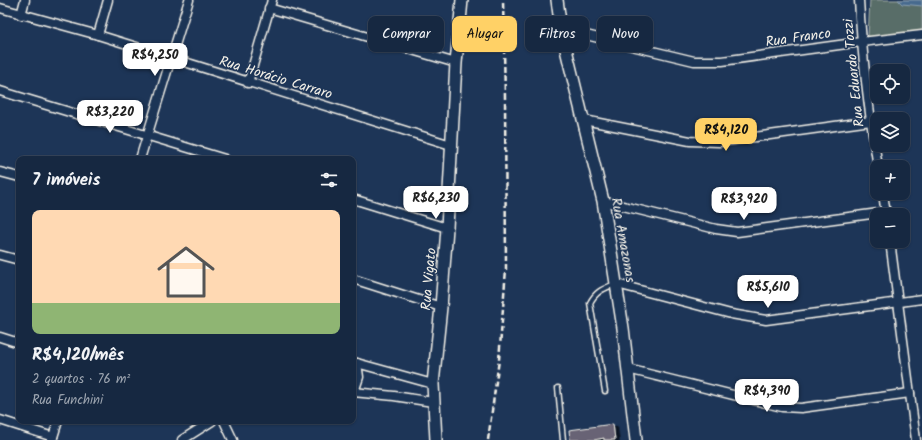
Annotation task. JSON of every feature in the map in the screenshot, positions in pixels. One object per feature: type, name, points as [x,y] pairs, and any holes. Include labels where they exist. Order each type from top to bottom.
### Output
[{"type":"street","points":[[21,14],[25,0]]},
{"type":"street","points":[[98,35],[108,0]]},
{"type":"street","points":[[141,156],[189,0]]},
{"type":"street","name":"Rua Vigato","points":[[436,440],[433,384],[447,228],[456,63],[462,0]]},
{"type":"street","name":"Rua Amazonas","points":[[558,0],[560,16]]},
{"type":"street","name":"Rua Eduardo Tozzi","points":[[859,0],[861,42],[870,113]]},
{"type":"street","points":[[248,82],[270,4],[456,63]]},
{"type":"street","name":"Rua Horácio Carraro","points":[[0,8],[98,35],[451,145]]},
{"type":"street","name":"Rua Franco","points":[[589,36],[694,61],[722,61],[922,35]]},
{"type":"street","name":"Rua Amazonas","points":[[567,52],[603,201],[617,284],[636,440]]},
{"type":"street","points":[[0,91],[215,156]]},
{"type":"street","points":[[584,120],[690,142],[719,142],[870,121]]},
{"type":"street","points":[[0,172],[16,176]]},
{"type":"street","points":[[356,200],[447,228]]},
{"type":"street","points":[[603,201],[716,229],[737,232],[870,216]]},
{"type":"street","points":[[891,248],[916,440]]},
{"type":"street","points":[[0,255],[16,259]]},
{"type":"street","points":[[356,280],[441,307]]},
{"type":"street","points":[[617,284],[731,314],[766,320],[922,299]]},
{"type":"street","points":[[0,337],[16,342]]},
{"type":"street","points":[[356,363],[433,384]]},
{"type":"street","points":[[356,366],[359,377],[356,386]]},
{"type":"street","points":[[628,369],[782,407],[801,408],[910,393]]},
{"type":"street","points":[[356,392],[433,402]]},
{"type":"street","points":[[0,420],[53,439],[57,424]]},
{"type":"street","points":[[182,440],[207,424]]},
{"type":"street","points":[[225,424],[233,440]]},
{"type":"lane","points":[[605,391],[590,302],[593,296],[600,290],[617,284]]},
{"type":"lane","points":[[558,388],[563,440]]},
{"type":"green space","points":[[870,0],[922,0],[922,32],[868,38]]},
{"type":"water","points":[[898,0],[922,0],[922,6],[902,4]]},
{"type":"building","points":[[613,424],[615,440],[604,440],[604,438],[594,440],[570,440],[569,430]]},
{"type":"railway","points":[[488,440],[499,360],[506,269],[503,0]]}]
